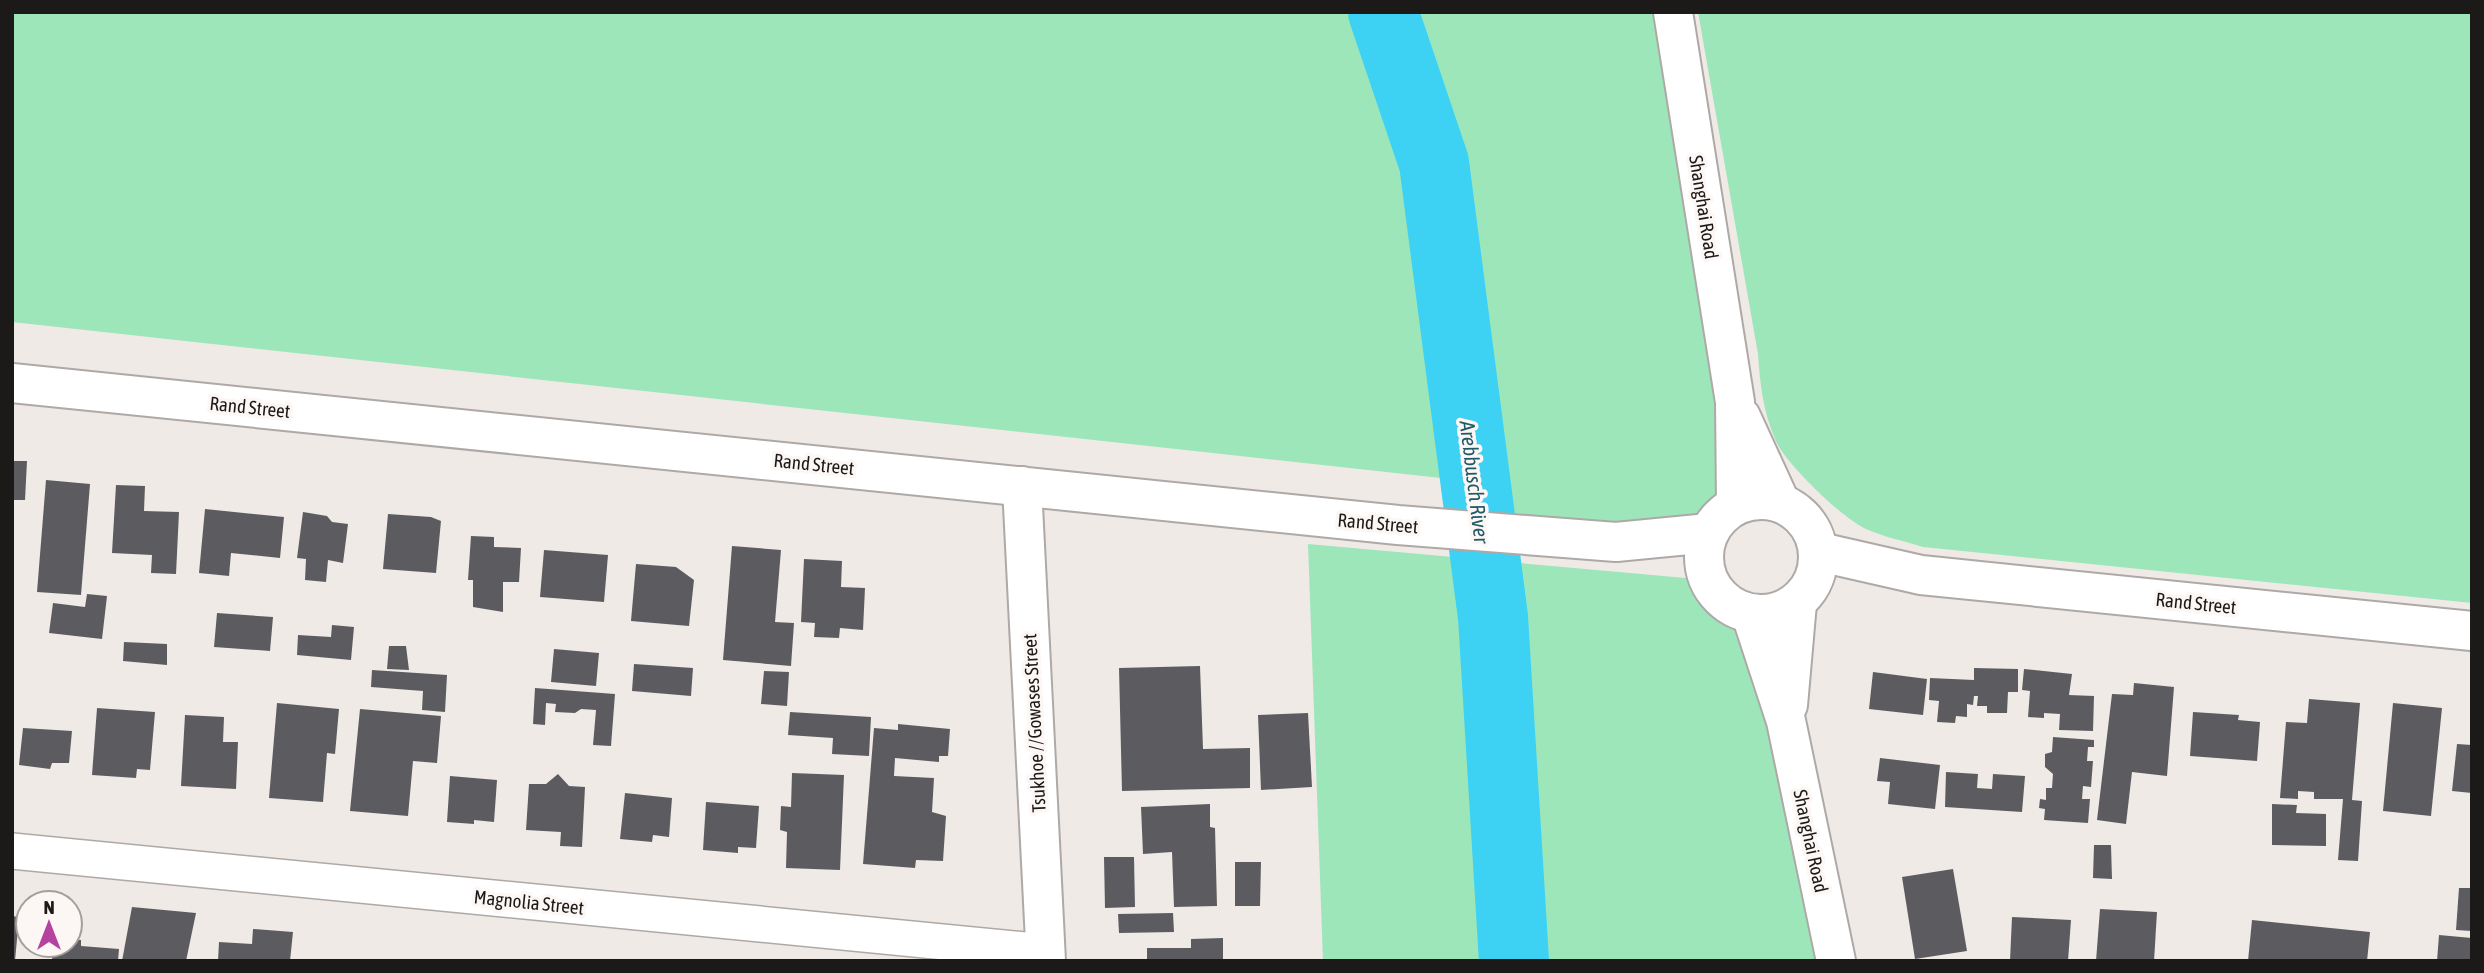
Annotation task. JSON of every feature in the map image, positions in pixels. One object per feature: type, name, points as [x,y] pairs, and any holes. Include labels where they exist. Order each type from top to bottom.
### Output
[{"type":"street","name":"Shanghai Road","points":[[1673,12],[1735,402]]},
{"type":"street","name":"Rand Street","points":[[12,383],[1398,525],[1608,541],[1709,533]]},
{"type":"street","points":[[1735,402],[1780,502]]},
{"type":"street","points":[[1735,402],[1737,505]]},
{"type":"street","name":"Tsukhoe //Gowases Street","points":[[1022,486],[1046,956]]},
{"type":"street","points":[[1758,500],[1780,502],[1800,513],[1813,531],[1820,552],[1818,571],[1804,596],[1776,613],[1751,614],[1725,602],[1708,580],[1704,548],[1709,533],[1720,517],[1737,505],[1758,500]]},
{"type":"street","name":"Rand Street","points":[[1608,541],[1708,580]]},
{"type":"street","name":"Rand Street","points":[[1820,552],[1921,575],[2472,631]]},
{"type":"street","name":"Rand Street","points":[[1804,596],[1921,575]]},
{"type":"street","name":"Shanghai Road","points":[[1786,721],[1804,596]]},
{"type":"street","name":"Shanghai Road","points":[[1751,614],[1786,721],[1836,961]]},
{"type":"street","name":"Magnolia Street","points":[[12,851],[1046,956]]},
{"type":"green space","points":[[12,12],[1379,12],[1427,175],[1464,475],[1450,479],[12,322]]},
{"type":"green space","points":[[1383,12],[1667,12],[1736,505],[1709,533],[1481,528],[1434,163]]},
{"type":"green space","points":[[1698,12],[2472,12],[2472,603],[1923,547],[1866,529],[1843,514],[1780,449],[1765,408],[1758,354]]},
{"type":"green space","points":[[1308,544],[1708,580],[1725,602],[1751,614],[1836,961],[1323,961]]},
{"type":"building","points":[[12,461],[27,461],[25,500],[12,500]]},
{"type":"building","points":[[46,480],[90,484],[81,595],[37,592]]},
{"type":"building","points":[[116,485],[145,486],[144,511],[179,512],[176,574],[151,573],[152,555],[112,553]]},
{"type":"building","points":[[205,509],[284,517],[280,558],[231,553],[229,576],[199,573]]},
{"type":"building","points":[[303,512],[327,516],[332,522],[348,524],[343,563],[328,560],[326,582],[305,580],[306,559],[297,558]]},
{"type":"building","points":[[388,514],[431,517],[441,521],[436,573],[383,569]]},
{"type":"building","points":[[471,536],[494,537],[494,547],[521,548],[519,582],[503,582],[503,612],[473,607],[473,580],[468,580]]},
{"type":"building","points":[[732,546],[781,550],[775,622],[794,623],[791,666],[723,660]]},
{"type":"building","points":[[544,550],[608,555],[604,602],[540,597]]},
{"type":"building","points":[[804,559],[842,561],[841,587],[865,588],[863,630],[840,628],[839,638],[814,637],[815,623],[801,622]]},
{"type":"building","points":[[636,564],[676,567],[694,580],[689,626],[631,621]]},
{"type":"building","points":[[87,594],[107,596],[102,639],[49,633],[53,603],[85,607]]},
{"type":"building","points":[[217,613],[273,617],[270,651],[214,647]]},
{"type":"building","points":[[332,625],[354,627],[351,660],[297,655],[298,635],[331,637]]},
{"type":"building","points":[[124,642],[167,644],[167,665],[123,661]]},
{"type":"building","points":[[389,646],[406,646],[409,670],[387,669]]},
{"type":"building","points":[[554,649],[599,653],[596,686],[551,682]]},
{"type":"building","points":[[634,664],[693,668],[691,696],[632,691]]},
{"type":"building","points":[[1200,666],[1203,749],[1250,748],[1250,788],[1122,791],[1119,668]]},
{"type":"building","points":[[1974,668],[2018,669],[2018,692],[2008,692],[2007,713],[1987,713],[1987,706],[1977,706],[1978,696],[1974,696],[1973,705],[1967,704],[1967,717],[1956,716],[1955,723],[1937,722],[1939,701],[1929,700],[1930,678],[1974,680]]},
{"type":"building","points":[[2024,669],[2072,674],[2069,695],[2094,696],[2093,731],[2059,730],[2060,714],[2044,713],[2044,718],[2028,717],[2030,691],[2022,690]]},
{"type":"building","points":[[372,670],[447,675],[445,712],[422,710],[423,691],[371,687]]},
{"type":"building","points":[[764,671],[789,672],[787,706],[761,704]]},
{"type":"building","points":[[1873,672],[1927,679],[1923,715],[1869,709]]},
{"type":"building","points":[[2134,683],[2174,687],[2167,776],[2132,772],[2126,824],[2097,820],[2112,694],[2133,695]]},
{"type":"building","points":[[535,688],[615,694],[611,746],[593,745],[596,710],[555,712],[556,704],[546,703],[545,725],[533,724]]},
{"type":"building","points":[[2309,699],[2360,703],[2352,800],[2362,801],[2358,861],[2338,860],[2343,799],[2314,799],[2314,792],[2298,791],[2298,799],[2280,798],[2286,722],[2307,723]]},
{"type":"building","points":[[277,703],[339,709],[335,754],[327,753],[323,802],[269,798]]},
{"type":"building","points":[[2393,703],[2442,708],[2431,816],[2383,811]]},
{"type":"building","points":[[97,708],[155,712],[150,770],[137,769],[136,778],[92,775]]},
{"type":"building","points":[[360,709],[441,716],[437,763],[413,761],[408,816],[350,811]]},
{"type":"building","points":[[790,712],[871,717],[869,756],[832,754],[833,738],[788,735]]},
{"type":"building","points":[[2193,712],[2239,715],[2238,720],[2260,722],[2257,761],[2190,756]]},
{"type":"building","points":[[1308,713],[1312,787],[1261,790],[1258,715]]},
{"type":"building","points":[[185,715],[224,717],[223,742],[238,742],[236,789],[181,786]]},
{"type":"building","points":[[898,724],[950,729],[948,756],[939,756],[939,762],[895,758],[894,776],[934,778],[932,812],[946,816],[943,861],[916,860],[915,868],[863,864],[874,728],[898,730]]},
{"type":"building","points":[[23,728],[72,731],[69,763],[52,763],[50,769],[19,765]]},
{"type":"building","points":[[2053,737],[2094,740],[2094,747],[2088,747],[2087,761],[2093,761],[2091,787],[2083,786],[2082,799],[2090,799],[2088,823],[2044,820],[2045,809],[2039,808],[2040,799],[2046,800],[2046,788],[2052,788],[2053,774],[2045,767],[2045,754],[2052,752]]},
{"type":"building","points":[[2457,744],[2472,745],[2472,793],[2452,791]]},
{"type":"building","points":[[1880,758],[1940,765],[1935,809],[1888,804],[1890,782],[1877,781]]},
{"type":"building","points":[[1946,772],[1978,774],[1977,788],[1992,789],[1993,774],[2025,776],[2022,812],[1945,807]]},
{"type":"building","points":[[792,773],[844,775],[840,870],[786,868],[787,832],[780,830],[781,806],[791,807]]},
{"type":"building","points":[[558,774],[569,786],[585,787],[582,847],[560,846],[561,832],[526,830],[529,784],[546,784]]},
{"type":"building","points":[[450,776],[497,780],[494,822],[447,822]]},
{"type":"building","points":[[625,793],[672,798],[669,837],[653,835],[652,842],[620,839]]},
{"type":"building","points":[[706,802],[759,806],[756,848],[738,847],[738,853],[703,850]]},
{"type":"building","points":[[1210,804],[1210,827],[1215,828],[1217,906],[1174,907],[1172,852],[1143,854],[1141,807]]},
{"type":"building","points":[[2272,804],[2297,805],[2296,813],[2326,814],[2326,846],[2272,845]]},
{"type":"building","points":[[2094,845],[2111,845],[2112,879],[2093,878]]},
{"type":"building","points":[[1104,857],[1134,857],[1135,907],[1105,908]]},
{"type":"building","points":[[1235,862],[1261,862],[1260,906],[1235,906]]},
{"type":"building","points":[[1953,869],[1967,951],[1915,959],[1902,877]]},
{"type":"building","points":[[2459,888],[2472,888],[2472,931],[2456,930]]},
{"type":"building","points":[[132,907],[196,913],[186,961],[122,961]]},
{"type":"building","points":[[2100,909],[2157,912],[2154,961],[2096,961]]},
{"type":"building","points":[[1173,913],[1174,932],[1119,933],[1118,914]]},
{"type":"building","points":[[12,916],[15,959],[12,961]]},
{"type":"building","points":[[2012,917],[2071,920],[2068,961],[2010,961]]},
{"type":"building","points":[[2252,920],[2370,932],[2367,961],[2248,961]]},
{"type":"building","points":[[253,929],[293,932],[290,961],[218,961],[219,942],[252,944]]},
{"type":"building","points":[[2439,935],[2472,938],[2472,961],[2437,961]]},
{"type":"building","points":[[1223,938],[1223,961],[1147,961],[1147,948],[1191,948],[1191,939]]},
{"type":"building","points":[[84,946],[119,949],[118,961],[52,961],[84,959]]},
{"type":"waterway","name":"Arebbusch River","points":[[1383,12],[1434,163],[1493,617],[1514,961]]}]
